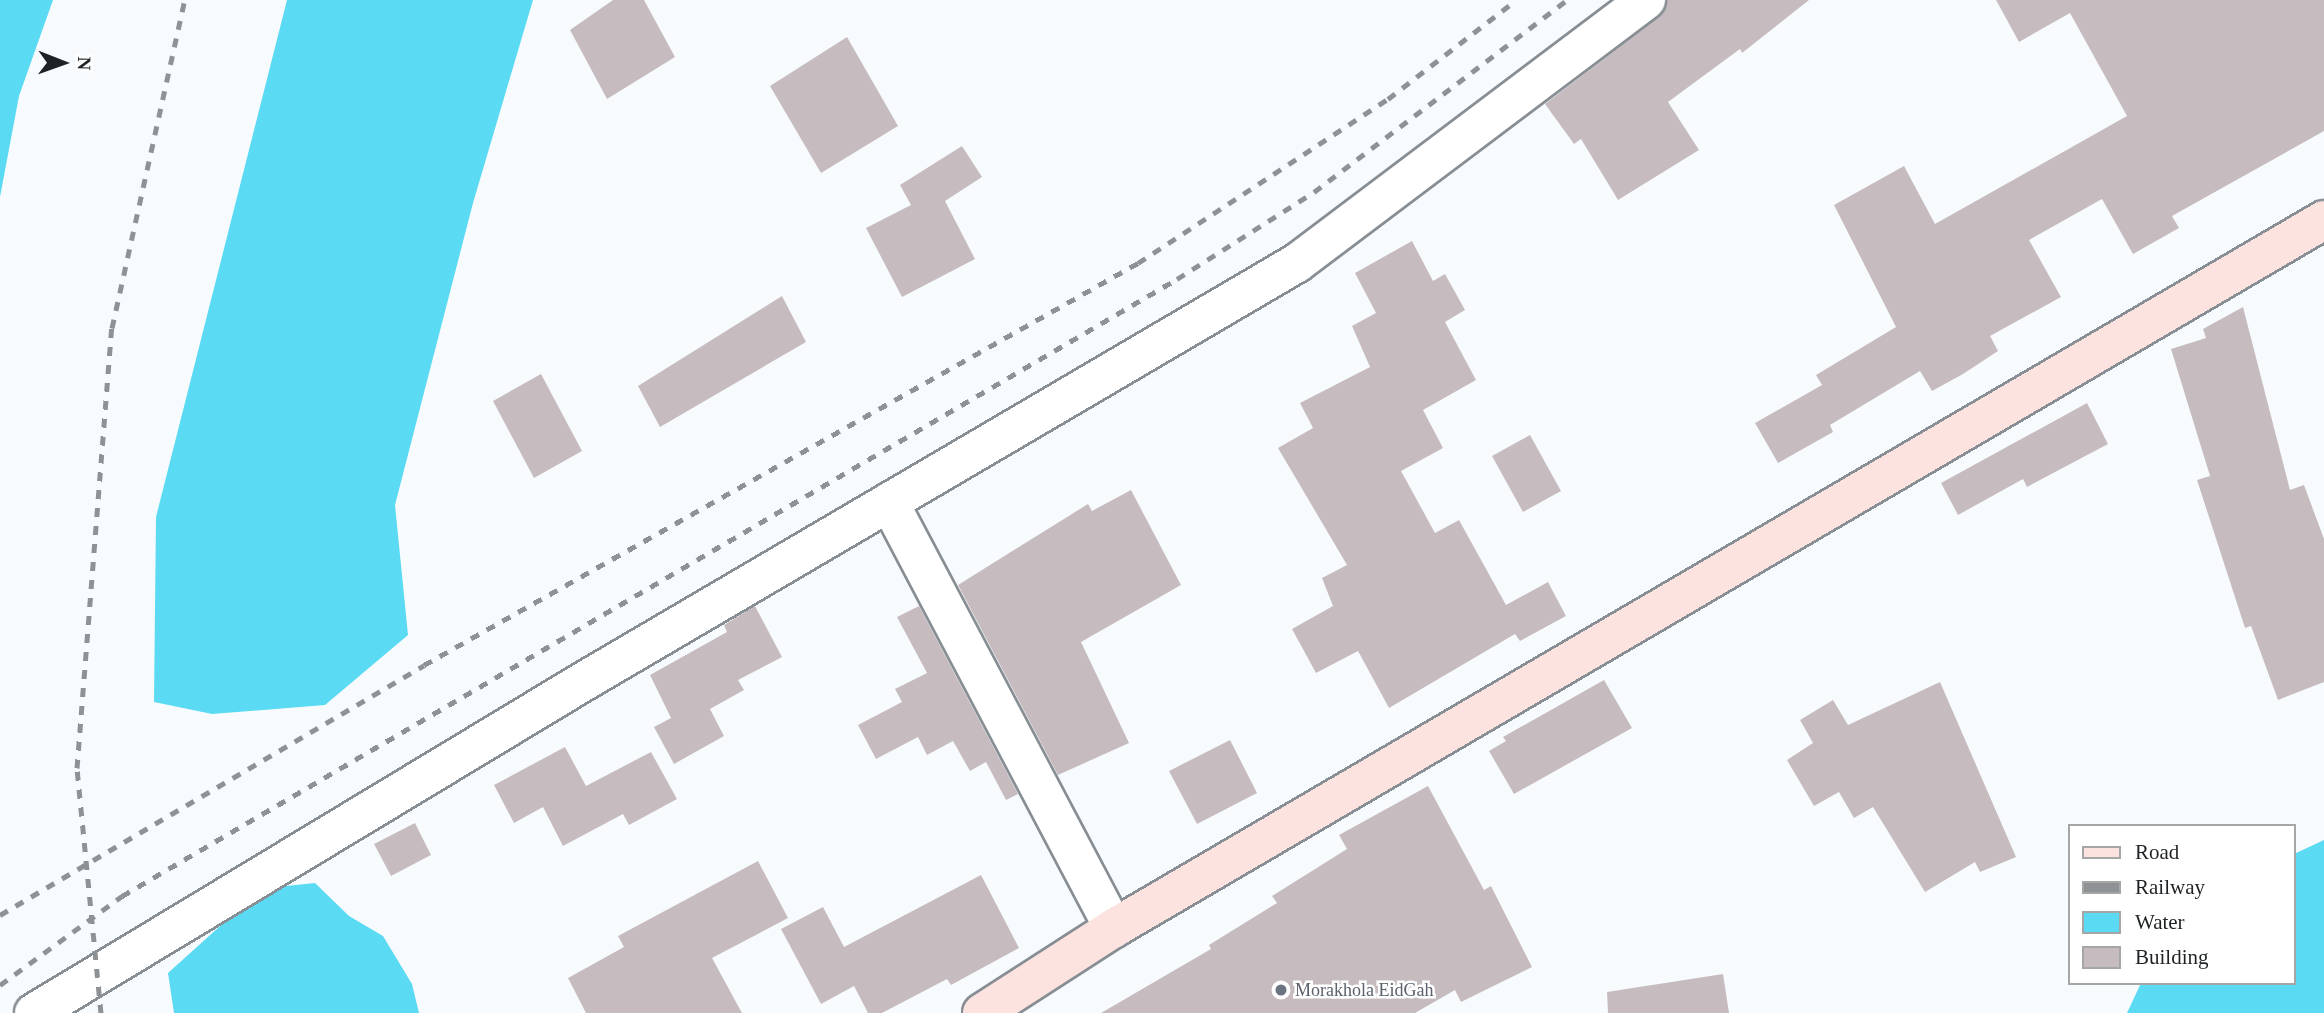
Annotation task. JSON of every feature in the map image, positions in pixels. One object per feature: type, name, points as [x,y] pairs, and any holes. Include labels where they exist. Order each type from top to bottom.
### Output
[{"type":"main road","points":[[982,1013],[1114,928],[2324,220]]},
{"type":"street","points":[[34,1013],[888,502],[1297,263],[1646,0]]},
{"type":"street","points":[[888,502],[1114,928]]},
{"type":"water","points":[[0,0],[53,0],[19,96],[0,197]]},
{"type":"water","points":[[287,0],[533,0],[473,203],[395,505],[408,635],[325,705],[212,714],[154,702],[156,517]]},
{"type":"water","points":[[2324,840],[2324,1013],[2127,1013],[2140,985],[2296,985],[2296,853]]},
{"type":"water","points":[[315,883],[349,916],[383,936],[412,984],[419,1013],[174,1013],[168,973],[229,918],[286,886]]},
{"type":"building","points":[[613,0],[644,0],[675,57],[607,99],[570,30]]},
{"type":"building","points":[[1667,0],[1809,0],[1742,53],[1740,49],[1668,102],[1699,150],[1618,200],[1581,139],[1574,144],[1545,104],[1659,17]]},
{"type":"building","points":[[1996,0],[2324,0],[2324,131],[2172,216],[2179,228],[2133,254],[2102,199],[2029,240],[2061,297],[1990,336],[1998,351],[1963,374],[1932,391],[1920,371],[1830,425],[1833,432],[1778,463],[1755,423],[1822,385],[1816,375],[1896,327],[1834,205],[1904,166],[1935,224],[2127,116],[2070,13],[2019,42]]},
{"type":"building","points":[[847,37],[898,126],[821,173],[770,86]]},
{"type":"building","points":[[962,146],[982,177],[945,201],[975,259],[902,297],[866,228],[911,205],[900,185]]},
{"type":"building","points":[[1412,241],[1433,281],[1445,274],[1465,310],[1445,322],[1476,380],[1423,410],[1443,448],[1401,471],[1435,533],[1459,520],[1506,605],[1548,582],[1566,616],[1520,641],[1515,634],[1389,708],[1358,651],[1316,673],[1292,629],[1333,606],[1322,578],[1347,565],[1278,448],[1313,428],[1300,403],[1370,367],[1352,326],[1376,313],[1355,273]]},
{"type":"building","points":[[782,296],[806,342],[660,427],[638,386]]},
{"type":"building","points":[[2243,307],[2290,490],[2304,485],[2324,539],[2324,682],[2278,700],[2251,626],[2245,628],[2197,480],[2210,476],[2171,349],[2206,338],[2203,329]]},
{"type":"building","points":[[541,374],[582,451],[534,478],[493,401]]},
{"type":"building","points":[[2087,403],[2108,444],[2027,487],[2023,479],[1958,515],[1941,483]]},
{"type":"building","points":[[1530,435],[1561,491],[1523,512],[1492,456]]},
{"type":"building","points":[[1131,490],[1181,585],[1081,642],[1129,743],[1058,775],[958,585],[1088,504],[1092,511]]},
{"type":"building","points":[[755,606],[782,657],[738,680],[744,690],[710,709],[724,736],[674,764],[654,727],[671,718],[650,675],[727,632],[724,625]]},
{"type":"building","points":[[919,606],[1018,794],[1006,800],[986,762],[970,771],[953,741],[927,755],[918,737],[876,759],[858,725],[902,702],[895,689],[927,673],[897,617]]},
{"type":"building","points":[[1604,680],[1632,728],[1514,794],[1489,751],[1506,741],[1503,737]]},
{"type":"building","points":[[1940,682],[2016,857],[1980,872],[1975,862],[1925,892],[1873,807],[1854,818],[1839,792],[1814,806],[1787,760],[1813,743],[1800,720],[1833,700],[1848,725]]},
{"type":"building","points":[[1230,740],[1257,793],[1197,824],[1169,771]]},
{"type":"building","points":[[565,747],[586,786],[651,752],[677,799],[629,825],[623,814],[563,846],[543,807],[514,823],[494,785]]},
{"type":"building","points":[[1428,786],[1484,890],[1491,886],[1532,967],[1461,1002],[1455,990],[1415,1013],[1101,1013],[1211,949],[1209,945],[1277,903],[1272,896],[1347,849],[1339,835]]},
{"type":"building","points":[[415,823],[431,855],[391,876],[374,844]]},
{"type":"building","points":[[758,861],[788,918],[712,958],[742,1013],[586,1013],[568,978],[624,947],[618,936]]},
{"type":"building","points":[[981,875],[1019,948],[951,985],[947,979],[882,1013],[868,1013],[854,986],[821,1004],[781,929],[823,907],[844,947]]},
{"type":"building","points":[[1723,974],[1729,1013],[1608,1013],[1607,992]]},
{"type":"railway","points":[[101,1013],[77,768],[112,328],[185,0]]},
{"type":"railway","points":[[0,915],[424,665],[1138,263],[1388,99],[1516,0]]},
{"type":"railway","points":[[0,985],[122,896],[1177,279],[1314,192],[1567,0]]},
{"type":"place","name":"Morakhola EidGah","points":[[1281,990]]}]
